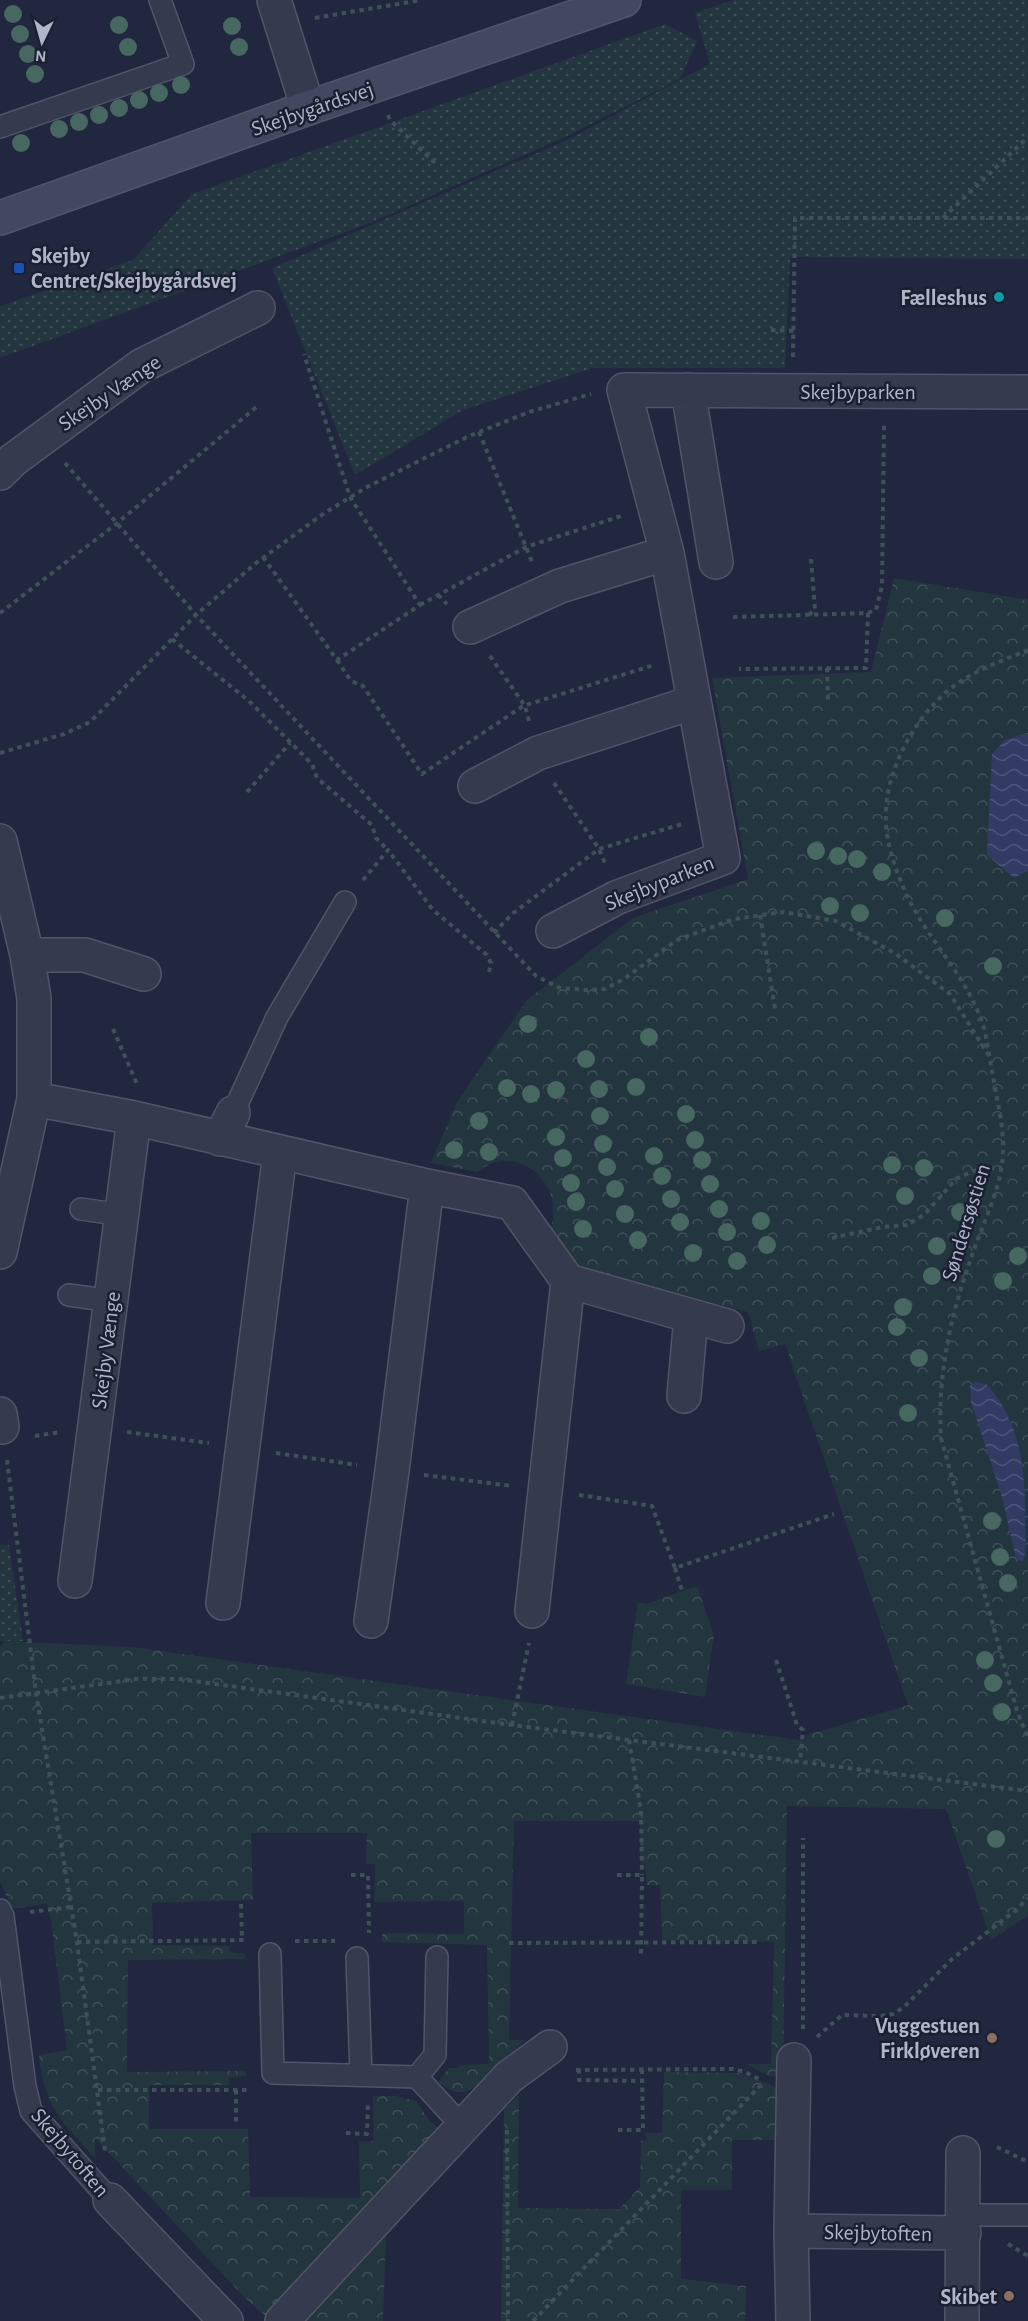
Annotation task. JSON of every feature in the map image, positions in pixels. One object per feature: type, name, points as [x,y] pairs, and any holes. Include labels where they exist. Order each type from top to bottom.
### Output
[{"type":"street","name":"Skejbygårdsvej","points":[[0,218],[308,108],[624,0]]},
{"type":"street","points":[[278,12],[308,108]]},
{"type":"street","name":"Skejby Vænge","points":[[0,473],[13,460],[141,366],[258,308]]},
{"type":"street","name":"Skejbyparken","points":[[553,931],[618,897],[723,858],[667,553],[624,390],[1028,392]]},
{"type":"street","points":[[688,390],[716,562]]},
{"type":"street","points":[[470,627],[560,586],[667,553]]},
{"type":"street","points":[[475,786],[538,753],[694,702]]},
{"type":"street","points":[[0,841],[27,955],[34,998],[34,1099],[0,1252]]},
{"type":"street","points":[[27,955],[85,955],[144,974]]},
{"type":"street","points":[[34,1099],[137,1104],[227,1126],[280,1153],[377,1164],[427,1186],[512,1203],[568,1281],[727,1326]]},
{"type":"street","name":"Skejby Vænge","points":[[75,1581],[137,1104]]},
{"type":"street","points":[[223,1603],[280,1153]]},
{"type":"street","points":[[371,1621],[427,1186]]},
{"type":"street","points":[[532,1611],[568,1281]]},
{"type":"street","points":[[684,1396],[692,1316]]},
{"type":"street","name":"Skejbytoften","points":[[793,2321],[791,2231],[799,2055]]},
{"type":"street","points":[[282,2321],[509,2077],[559,2059]]},
{"type":"street","name":"Skejbytoften","points":[[962,2321],[963,2153]]},
{"type":"street","name":"Skejbytoften","points":[[110,2200],[221,2319]]},
{"type":"street","name":"Skejbytoften","points":[[791,2231],[964,2224]]},
{"type":"lane","points":[[0,127],[183,64],[160,0]]},
{"type":"lane","points":[[227,1126],[277,1017],[345,902]]},
{"type":"lane","points":[[81,1209],[122,1215]]},
{"type":"lane","points":[[69,1295],[111,1301]]},
{"type":"lane","name":"Skejbytoften","points":[[1,1913],[25,2086],[31,2110],[110,2200]]},
{"type":"lane","points":[[270,1954],[273,2073],[417,2077],[462,2126]]},
{"type":"lane","points":[[417,2077],[435,2055],[437,1957]]},
{"type":"lane","points":[[357,1958],[361,2075]]},
{"type":"lane","name":"Skejbytoften","points":[[964,2224],[1028,2215]]},
{"type":"path","points":[[278,12],[421,0]]},
{"type":"path","points":[[375,86],[390,120],[435,163]]},
{"type":"path","points":[[942,218],[1028,137]]},
{"type":"path","points":[[792,391],[795,218],[1028,218]]},
{"type":"path","points":[[771,330],[794,331]]},
{"type":"path","points":[[304,354],[350,497],[420,605]]},
{"type":"path","points":[[0,753],[64,734],[90,722],[196,615],[263,557],[322,514],[350,497],[479,432],[529,412],[582,394],[624,390]]},
{"type":"path","points":[[733,616],[868,613],[876,610],[882,586],[885,391]]},
{"type":"path","points":[[0,613],[116,524],[259,405]]},
{"type":"path","points":[[479,432],[545,593]]},
{"type":"path","points":[[44,438],[196,615]]},
{"type":"path","points":[[337,660],[420,605],[526,547],[655,506]]},
{"type":"path","points":[[263,557],[351,681],[363,686],[422,774],[525,706],[685,655]]},
{"type":"path","points":[[809,615],[815,609],[811,559]]},
{"type":"path","points":[[739,669],[866,668],[868,613]]},
{"type":"path","points":[[172,639],[249,701],[312,764],[317,778],[372,825],[376,838],[388,850],[433,910],[487,955],[491,963],[489,972]]},
{"type":"path","name":"Søndersøstien","points":[[1028,651],[967,678],[944,694],[924,717],[907,740],[897,765],[888,795],[886,822],[890,849],[904,890],[964,986],[982,1022],[1000,1125],[1003,1151],[1001,1167],[989,1213],[974,1248],[954,1316],[942,1365],[939,1405],[941,1437],[1017,1711],[1028,1738]]},
{"type":"path","points":[[489,654],[525,706],[538,753],[555,784],[599,849],[618,897]]},
{"type":"path","points":[[827,667],[828,703]]},
{"type":"path","points":[[247,792],[290,743]]},
{"type":"path","points":[[494,933],[512,914],[599,849],[714,815]]},
{"type":"path","points":[[345,902],[388,850]]},
{"type":"path","points":[[760,915],[775,1009]]},
{"type":"path","points":[[113,1029],[137,1104]]},
{"type":"path","points":[[832,1238],[883,1227],[907,1225],[925,1214],[956,1179],[972,1171],[1001,1167]]},
{"type":"path","points":[[1,1420],[36,1693],[98,2090],[110,2200]]},
{"type":"path","points":[[736,1547],[834,1514]]},
{"type":"path","points":[[675,1568],[682,1591]]},
{"type":"path","points":[[512,1725],[528,1652],[532,1611]]},
{"type":"path","points":[[776,1660],[797,1725],[803,1730],[800,1761]]},
{"type":"path","points":[[0,1698],[137,1678],[179,1679],[512,1725],[1028,1791]]},
{"type":"path","points":[[629,1740],[641,1810],[641,1958]]},
{"type":"path","points":[[799,2055],[803,1838]]},
{"type":"path","points":[[617,1875],[642,1875]]},
{"type":"path","points":[[799,2055],[842,2015],[881,2016],[892,2014],[904,2007],[952,1959],[1016,1911],[1028,1898]]},
{"type":"path","points":[[1,1913],[71,1907]]},
{"type":"path","points":[[509,1943],[759,1942]]},
{"type":"path","points":[[533,2321],[764,2082],[745,2072],[733,2069],[579,2070],[559,2059]]},
{"type":"path","points":[[579,2070],[579,2080],[641,2081]]},
{"type":"path","points":[[618,2130],[643,2130],[642,2070]]},
{"type":"path","points":[[236,2090],[236,2124]]},
{"type":"path","points":[[346,2133],[367,2134],[368,2101]]},
{"type":"path","points":[[507,2126],[507,2321]]},
{"type":"green space","points":[[734,0],[1028,0],[1028,259],[790,257],[785,368],[593,368],[463,410],[355,475],[272,268],[567,140],[710,64],[695,13]]},
{"type":"green space","points":[[665,24],[697,41],[680,79],[565,137],[370,223],[0,358],[0,306],[133,260],[192,194]]},
{"type":"green space","points":[[894,578],[1028,600],[1028,1916],[991,1940],[946,1809],[787,1806],[783,2079],[766,2075],[747,2064],[771,2064],[774,1942],[662,1940],[660,1885],[647,1885],[645,1864],[640,1863],[640,1821],[514,1821],[509,2040],[525,2040],[479,2084],[464,2092],[457,2092],[438,2082],[449,2068],[458,2068],[460,2065],[489,2064],[487,1945],[382,1942],[382,1933],[464,1934],[464,1901],[374,1902],[375,1864],[366,1864],[367,1833],[251,1833],[253,1900],[152,1903],[153,1945],[230,1946],[229,1952],[245,1954],[245,1959],[128,1960],[127,2072],[246,2071],[246,2076],[229,2078],[229,2085],[149,2085],[149,2129],[248,2129],[250,2197],[360,2198],[359,2142],[373,2141],[373,2096],[396,2096],[416,2101],[429,2120],[463,2149],[386,2235],[383,2321],[271,2321],[244,2297],[95,2138],[95,2158],[64,2123],[50,2101],[41,2073],[39,2055],[67,2050],[51,1920],[47,1904],[12,1909],[0,1881],[0,1648],[4,1641],[132,1647],[806,1741],[807,1735],[908,1705],[785,1344],[759,1351],[748,1312],[575,1273],[548,1234],[553,1217],[553,1201],[547,1186],[537,1173],[524,1165],[509,1161],[493,1163],[477,1172],[431,1163],[457,1102],[527,1000],[633,918],[748,879],[712,678],[871,672]]},
{"type":"green space","points":[[0,1545],[9,1545],[23,1641],[0,1641]]},
{"type":"green space","points":[[697,1586],[714,1635],[705,1697],[626,1684],[638,1602],[646,1604]]},
{"type":"green space","points":[[664,2072],[740,2073],[785,2091],[783,2140],[732,2140],[732,2190],[681,2190],[681,2279],[746,2286],[745,2321],[501,2321],[504,2109],[519,2095],[518,2208],[619,2209],[640,2187],[641,2141],[647,2140],[645,2133],[662,2133]]},
{"type":"water","points":[[1022,734],[1028,735],[1028,871],[1014,878],[987,855],[992,754],[1005,740]]},
{"type":"water","points":[[975,1382],[986,1384],[998,1399],[1014,1432],[1019,1450],[1023,1469],[1025,1506],[1023,1562],[1016,1559],[1002,1497],[971,1402],[970,1386]]},
{"type":"place","name":"Skejby Centret/Skejbygårdsvej","points":[[19,268]]},
{"type":"place","name":"Fælleshus","points":[[999,297]]},
{"type":"place","name":"Vuggestuen Firkløveren","points":[[992,2038]]},
{"type":"place","name":"Skibet","points":[[1009,2296]]}]
